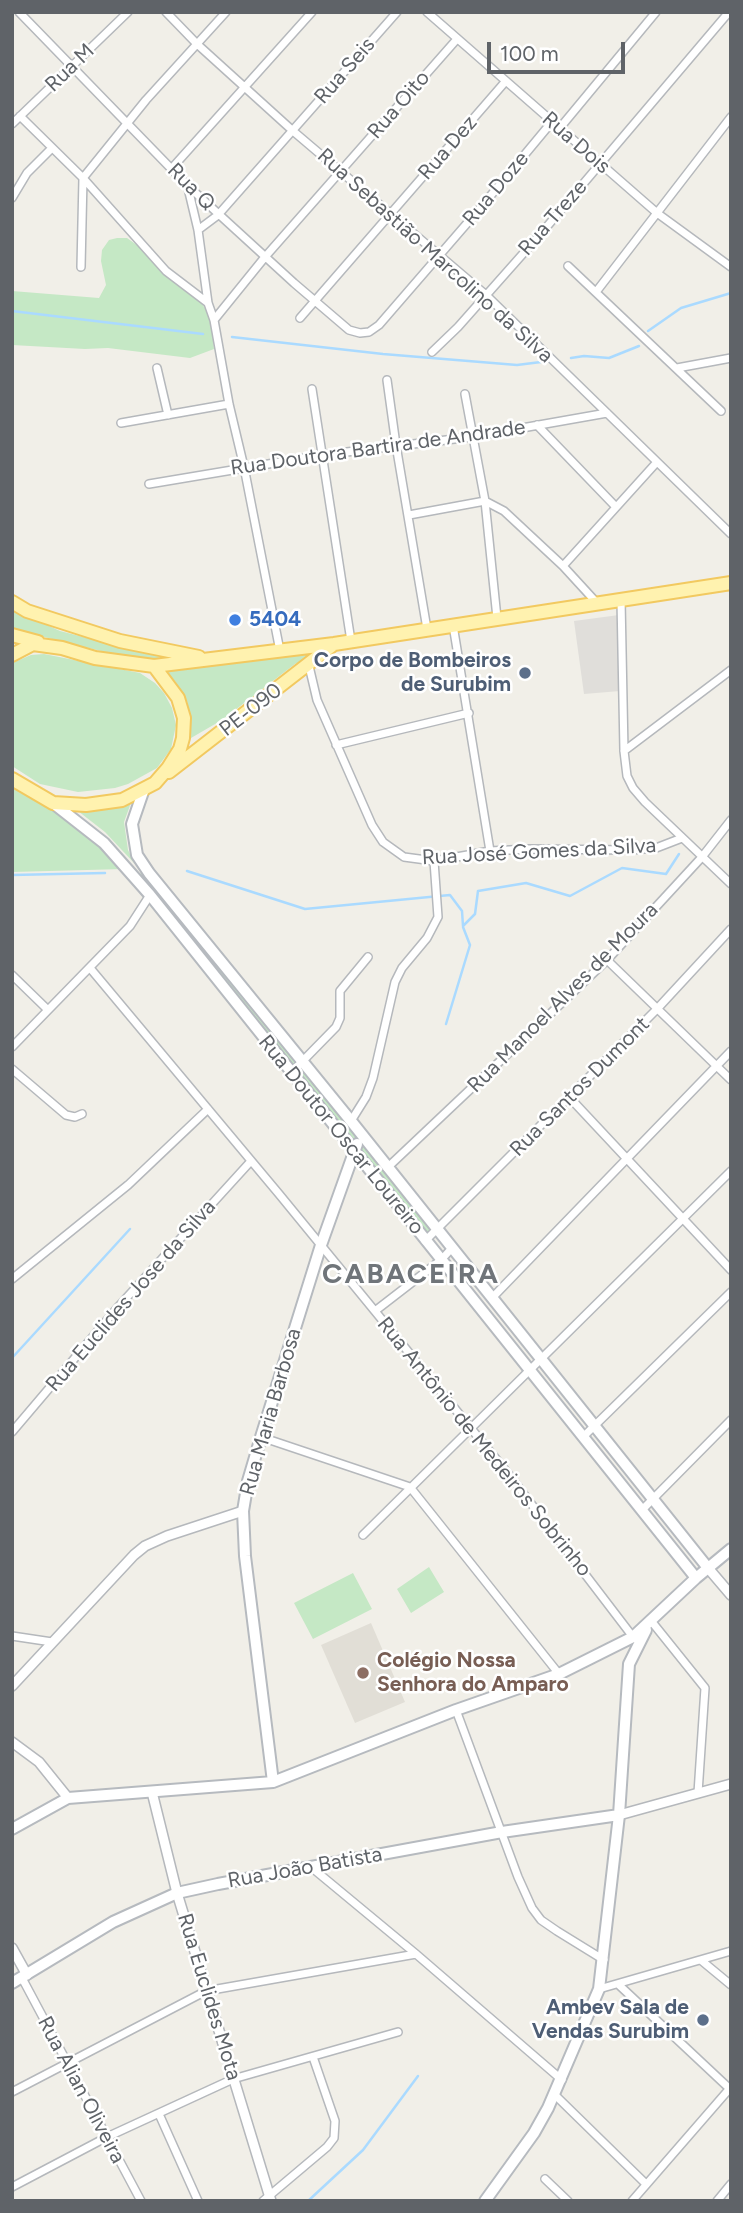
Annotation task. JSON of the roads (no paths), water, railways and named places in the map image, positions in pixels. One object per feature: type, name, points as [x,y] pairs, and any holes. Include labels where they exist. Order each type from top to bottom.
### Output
[{"type":"main road","name":"PE-090","points":[[12,635],[95,658],[154,666],[334,644],[731,583]]},
{"type":"main road","name":"PE-090","points":[[12,602],[27,611],[120,641],[210,659]]},
{"type":"main road","name":"PE-090","points":[[12,655],[33,644],[62,648]]},
{"type":"main road","name":"PE-090","points":[[12,779],[53,803],[106,804],[122,800],[150,786],[309,666],[334,644]]},
{"type":"main road","name":"PE-090","points":[[150,786],[180,749],[184,718],[178,698],[154,666]]},
{"type":"main road","name":"Rua Doutor Oscar Loureiro","points":[[150,786],[132,824],[137,855],[149,873],[708,1568]]},
{"type":"main road","name":"Rua Doutor Oscar Loureiro","points":[[53,803],[104,843],[150,895],[696,1578]]},
{"type":"main road","name":"Rua Maria Barbosa","points":[[273,1782],[245,1556],[243,1511],[248,1481],[321,1245],[361,1135]]},
{"type":"main road","points":[[12,1829],[68,1798],[273,1782],[456,1710],[559,1674],[634,1637],[731,1549]]},
{"type":"main road","points":[[485,2201],[534,2133],[555,2095],[598,1989],[604,1960],[619,1815],[629,1664],[652,1622]]},
{"type":"main road","name":"Rua João Batista","points":[[20,1979],[113,1922],[177,1894],[502,1832],[619,1815]]},
{"type":"street","points":[[12,19],[19,12]]},
{"type":"street","name":"Rua Q","points":[[19,12],[126,125],[265,257],[349,330],[369,332],[379,325]]},
{"type":"street","name":"Rua M","points":[[12,124],[128,12]]},
{"type":"street","name":"Rua Sebastião Marcolino da Silva","points":[[166,12],[197,44],[293,131],[486,295],[731,534]]},
{"type":"street","points":[[81,267],[83,178],[146,100],[226,12]]},
{"type":"street","points":[[172,168],[312,12]]},
{"type":"street","name":"Rua Seis","points":[[198,230],[218,215],[397,12]]},
{"type":"street","points":[[559,129],[656,12]]},
{"type":"street","name":"Rua Treze","points":[[432,352],[486,295],[729,12]]},
{"type":"street","name":"Rua Dois","points":[[433,14],[457,39],[599,164],[657,213],[730,265]]},
{"type":"street","name":"Rua Oito","points":[[214,320],[265,257],[457,39]]},
{"type":"street","name":"Rua Dez","points":[[300,318],[505,82]]},
{"type":"street","points":[[20,116],[83,178],[166,271],[208,303]]},
{"type":"street","points":[[596,292],[731,117]]},
{"type":"street","name":"Rua Doze","points":[[379,325],[551,122]]},
{"type":"street","points":[[12,198],[27,173],[52,148]]},
{"type":"street","points":[[188,186],[198,230],[208,303],[214,320],[280,651]]},
{"type":"street","points":[[568,266],[721,411]]},
{"type":"street","points":[[677,368],[731,358]]},
{"type":"street","points":[[157,368],[168,415]]},
{"type":"street","points":[[387,380],[428,629]]},
{"type":"street","points":[[312,389],[351,641]]},
{"type":"street","points":[[465,394],[485,501],[496,618]]},
{"type":"street","points":[[121,423],[229,404]]},
{"type":"street","name":"Rua Doutora Bartira de Andrade","points":[[149,484],[323,455],[471,437],[607,413]]},
{"type":"street","points":[[537,425],[616,507]]},
{"type":"street","points":[[563,566],[657,462]]},
{"type":"street","points":[[409,515],[485,501],[504,511],[563,566],[596,602]]},
{"type":"street","points":[[621,599],[624,751],[628,776],[633,788],[731,884]]},
{"type":"street","points":[[453,625],[490,851]]},
{"type":"street","name":"Rua José Gomes da Silva","points":[[309,666],[317,700],[372,825],[383,842],[404,857],[434,861],[490,851],[631,850],[656,848],[682,838]]},
{"type":"street","points":[[624,751],[731,670]]},
{"type":"street","points":[[336,745],[469,713]]},
{"type":"street","name":"Rua Manoel Alves de Moura","points":[[387,1168],[607,960],[702,857],[731,820]]},
{"type":"street","points":[[351,1121],[366,1097],[373,1078],[395,982],[402,968],[427,938],[438,917],[434,861]]},
{"type":"street","points":[[12,1047],[130,926],[150,895]]},
{"type":"street","name":"Rua Santos Dumont","points":[[425,1241],[570,1098],[731,929]]},
{"type":"street","points":[[291,1073],[335,1027],[340,1018],[340,991],[368,957]]},
{"type":"street","points":[[607,960],[731,1080]]},
{"type":"street","name":"Rua Antônio de Medeiros Sobrinho","points":[[90,968],[471,1428],[634,1637]]},
{"type":"street","points":[[12,975],[48,1010]]},
{"type":"street","points":[[492,1298],[731,1051]]},
{"type":"street","points":[[12,1069],[66,1115],[75,1117],[82,1114]]},
{"type":"street","points":[[570,1098],[731,1270]]},
{"type":"street","points":[[12,1279],[128,1185],[208,1109]]},
{"type":"street","name":"Rua Euclides Jose da Silva","points":[[12,1432],[118,1306],[251,1161]]},
{"type":"street","points":[[363,1535],[731,1171]]},
{"type":"street","points":[[375,1311],[441,1260],[452,1248]]},
{"type":"street","points":[[583,1437],[731,1292]]},
{"type":"street","points":[[642,1510],[731,1420]]},
{"type":"street","points":[[261,1437],[410,1487],[559,1674]]},
{"type":"street","points":[[12,1686],[145,1546],[243,1511]]},
{"type":"street","points":[[708,1568],[731,1595]]},
{"type":"street","points":[[652,1622],[705,1688],[698,1793]]},
{"type":"street","points":[[12,1636],[52,1642]]},
{"type":"street","points":[[456,1710],[532,1908],[549,1926],[604,1960]]},
{"type":"street","points":[[12,1742],[38,1762],[68,1798]]},
{"type":"street","points":[[619,1815],[731,1784]]},
{"type":"street","name":"Rua Euclides Mota","points":[[152,1791],[177,1894],[267,2199]]},
{"type":"street","points":[[311,1867],[562,2080]]},
{"type":"street","points":[[12,1948],[20,1979]]},
{"type":"street","points":[[598,1989],[731,1951]]},
{"type":"street","points":[[12,2092],[206,1991],[416,1954]]},
{"type":"street","points":[[702,1961],[731,1985]]},
{"type":"street","name":"Rua Alian Oliveira","points":[[20,1979],[141,2201]]},
{"type":"street","points":[[619,1985],[730,2088],[632,2201]]},
{"type":"street","points":[[12,2187],[107,2137],[233,2080],[398,2032]]},
{"type":"street","points":[[267,2199],[334,2138],[335,2121],[313,2057]]},
{"type":"street","points":[[555,2095],[646,2184]]},
{"type":"street","points":[[159,2114],[198,2201]]},
{"type":"street","points":[[545,2179],[568,2201]]},
{"type":"street","points":[[717,2201],[731,2184]]},
{"type":"waterway","points":[[648,331],[681,308],[731,293]]},
{"type":"waterway","points":[[12,311],[203,334]]},
{"type":"waterway","points":[[232,337],[383,354],[517,365],[541,362]]},
{"type":"waterway","points":[[571,358],[609,358],[639,346]]},
{"type":"waterway","points":[[187,871],[305,909],[450,895],[462,911],[463,926],[475,914],[478,891],[526,883],[570,896],[622,868],[666,874],[679,854]]},
{"type":"waterway","points":[[12,875],[105,873]]},
{"type":"waterway","points":[[446,1024],[470,945],[463,927]]},
{"type":"waterway","points":[[12,1358],[130,1229]]},
{"type":"waterway","points":[[308,2201],[363,2150],[418,2076]]},
{"type":"place","name":"5404","points":[[235,620]]},
{"type":"place","name":"Corpo de Bombeiros de Surubim","points":[[525,673]]},
{"type":"place","name":"Colégio Nossa Senhora do Amparo","points":[[363,1673]]},
{"type":"place","name":"Ambev Sala de Vendas Surubim","points":[[703,2020]]},
{"type":"district","name":"CABACEIRA","points":[[411,1275]]}]
